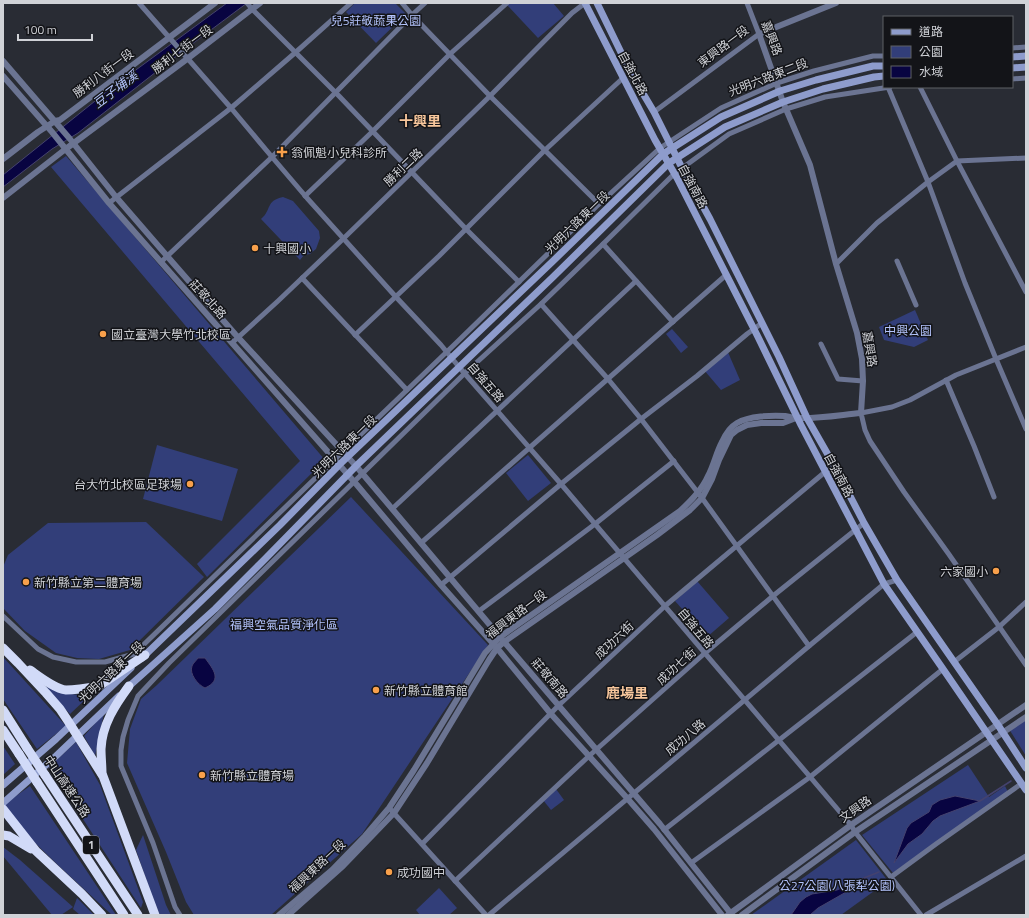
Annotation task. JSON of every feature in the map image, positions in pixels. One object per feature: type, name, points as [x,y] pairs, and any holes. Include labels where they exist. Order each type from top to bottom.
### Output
[{"type":"highway","points":[[3,648],[46,692],[70,725],[103,776],[155,915]]},
{"type":"highway","points":[[18,663],[54,686],[65,690],[98,686],[145,655]]},
{"type":"highway","points":[[103,776],[101,749],[102,737],[112,709],[129,686]]},
{"type":"highway","name":"中山高速公路","points":[[3,710],[27,748],[41,774],[138,915]]},
{"type":"highway","name":"中山高速公路","points":[[3,730],[124,915]]},
{"type":"highway","points":[[3,809],[36,851],[102,915]]},
{"type":"highway","points":[[3,835],[9,836],[36,851]]},
{"type":"main road","name":"自強北路","points":[[585,3],[661,151]]},
{"type":"main road","name":"自強北路","points":[[597,3],[632,74],[654,112],[670,145]]},
{"type":"main road","points":[[1013,57],[1026,56]]},
{"type":"main road","name":"光明六路東二段","points":[[670,145],[721,117],[780,91],[816,80],[873,66],[883,66]]},
{"type":"main road","points":[[1013,68],[1026,67]]},
{"type":"main road","points":[[677,158],[725,127],[783,102],[822,89],[883,76]]},
{"type":"main road","name":"光明六路東一段","points":[[3,785],[31,761],[145,655],[345,455],[661,151],[670,145]]},
{"type":"main road","name":"自強南路","points":[[670,145],[710,218],[779,357],[807,418],[835,467],[864,523],[897,580],[998,725],[1026,768]]},
{"type":"main road","name":"自強南路","points":[[661,151],[669,163],[754,328],[797,418],[884,584],[1026,790]]},
{"type":"main road","name":"光明六路東一段","points":[[3,802],[41,774],[77,736],[129,686],[215,609],[356,466],[553,277],[669,163],[677,158]]},
{"type":"street","name":"自強五路","points":[[139,3],[170,37],[305,196],[441,345],[561,484],[851,825],[921,915]]},
{"type":"street","name":"勝利八街一段","points":[[3,160],[38,132],[57,124],[60,120],[215,3]]},
{"type":"street","points":[[247,3],[373,131],[411,173],[519,282]]},
{"type":"street","name":"勝利七街一段","points":[[3,198],[64,146],[188,59],[260,3]]},
{"type":"street","points":[[109,203],[231,108],[351,3]]},
{"type":"street","points":[[402,3],[490,96],[599,204]]},
{"type":"street","points":[[160,262],[272,157],[425,3]]},
{"type":"street","points":[[305,196],[450,54],[507,3]]},
{"type":"street","name":"勝利二路","points":[[232,343],[343,239],[490,96],[572,13],[585,3]]},
{"type":"street","name":"嘉興路","points":[[747,3],[783,102],[810,165],[836,264],[857,333],[862,359],[863,381],[861,413],[865,430],[870,441],[904,492],[1026,665]]},
{"type":"street","name":"東興路一段","points":[[654,112],[759,34],[836,3]]},
{"type":"street","points":[[1013,48],[1026,47]]},
{"type":"street","name":"光明六路東二段","points":[[670,145],[721,108],[777,83],[814,71],[873,56],[883,56]]},
{"type":"street","points":[[3,61],[57,124]]},
{"type":"street","points":[[3,76],[48,127]]},
{"type":"street","points":[[356,335],[544,151],[623,78]]},
{"type":"street","points":[[1013,79],[1026,78]]},
{"type":"street","points":[[180,915],[175,907],[153,843],[121,766],[123,737],[138,696],[465,373],[541,304],[674,174],[729,134],[786,109],[825,97],[883,88]]},
{"type":"street","points":[[889,88],[928,182],[965,283],[1026,429]]},
{"type":"street","points":[[921,88],[1026,292]]},
{"type":"street","name":"莊敬北路","points":[[57,124],[116,197],[167,256],[345,455]]},
{"type":"street","name":"莊敬北路","points":[[48,127],[109,203],[337,463]]},
{"type":"street","name":"光明六路東一段","points":[[345,455],[407,390],[449,355],[519,282],[599,204],[661,151]]},
{"type":"street","points":[[836,264],[877,223],[928,182],[958,162],[1026,158]]},
{"type":"street","points":[[603,244],[673,322]]},
{"type":"street","points":[[897,262],[916,306]]},
{"type":"street","points":[[422,543],[529,447],[726,275]]},
{"type":"street","points":[[302,278],[407,390]]},
{"type":"street","points":[[392,510],[636,281]]},
{"type":"street","points":[[541,304],[608,379],[674,461],[809,646]]},
{"type":"street","points":[[441,585],[561,484],[762,323]]},
{"type":"street","points":[[821,344],[838,378],[863,381]]},
{"type":"street","points":[[861,413],[892,407],[910,400],[966,370],[1026,347]]},
{"type":"street","points":[[946,380],[994,497]]},
{"type":"street","name":"福興東路一段","points":[[279,915],[332,870],[365,836],[389,808],[414,770],[485,653],[502,639],[622,556],[700,495],[717,451],[724,437],[731,428],[738,423],[759,417],[784,416],[797,418],[817,418],[861,413]]},
{"type":"street","name":"莊敬南路","points":[[345,455],[422,543],[634,793],[730,914]]},
{"type":"street","points":[[479,611],[595,524],[674,461]]},
{"type":"street","name":"光明六路東一段","points":[[3,616],[38,650],[53,657],[76,662],[105,662],[134,654],[337,463]]},
{"type":"street","name":"莊敬南路","points":[[337,463],[495,646],[551,714],[627,798],[722,915]]},
{"type":"street","name":"成功六街","points":[[422,844],[559,705],[665,606],[825,472],[835,467]]},
{"type":"street","name":"成功七街","points":[[455,881],[589,756],[705,653],[864,523]]},
{"type":"street","name":"成功八路","points":[[488,915],[884,584],[897,580]]},
{"type":"street","points":[[954,662],[999,627],[1026,602]]},
{"type":"street","points":[[215,609],[232,603]]},
{"type":"street","points":[[664,830],[918,632]]},
{"type":"street","name":"福興東路一段","points":[[288,915],[343,866],[394,813],[427,763],[489,660],[495,646]]},
{"type":"street","points":[[691,863],[810,777],[943,669]]},
{"type":"street","name":"文興路","points":[[730,914],[851,825],[1026,705]]},
{"type":"street","name":"文興路","points":[[742,915],[855,832],[1026,717]]},
{"type":"street","points":[[891,877],[1021,784]]},
{"type":"street","points":[[389,808],[488,915]]},
{"type":"street","points":[[926,915],[1026,856]]},
{"type":"green space","name":"兒5莊敬蔬果公園","points":[[355,3],[395,3],[406,14],[376,43],[346,12]]},
{"type":"green space","points":[[509,3],[553,3],[564,16],[538,38],[507,5]]},
{"type":"green space","points":[[66,156],[325,460],[207,577],[197,564],[300,461],[51,167]]},
{"type":"green space","points":[[283,197],[293,201],[319,231],[320,238],[316,249],[310,254],[304,255],[300,260],[261,219],[267,212],[271,203]]},
{"type":"green space","name":"中興公園","points":[[915,310],[928,340],[914,347],[884,340],[879,327]]},
{"type":"green space","points":[[672,329],[688,347],[681,353],[666,334]]},
{"type":"green space","points":[[727,350],[740,380],[721,390],[704,370]]},
{"type":"green space","name":"台大竹北校區足球場","points":[[157,445],[238,469],[222,521],[143,499]]},
{"type":"green space","points":[[528,455],[551,483],[528,501],[506,473]]},
{"type":"green space","name":"福興空氣品質淨化區","points":[[351,497],[488,645],[362,834],[271,915],[194,915],[186,902],[127,763],[130,729],[141,699]]},
{"type":"green space","points":[[146,522],[204,577],[130,650],[99,659],[77,658],[56,653],[25,631],[3,608],[3,567],[8,555],[48,523]]},
{"type":"green space","points":[[697,581],[729,618],[707,637],[675,601]]},
{"type":"green space","points":[[3,657],[66,726],[37,749],[3,699]]},
{"type":"green space","points":[[43,686],[71,694],[89,696],[70,714]]},
{"type":"green space","points":[[104,713],[95,756],[84,736]]},
{"type":"green space","points":[[1026,717],[1026,756],[1009,729]]},
{"type":"green space","points":[[76,742],[100,785],[143,902],[141,908],[49,767]]},
{"type":"green space","points":[[3,746],[15,764],[3,775]]},
{"type":"green space","points":[[968,765],[989,797],[1005,786],[1008,792],[893,873],[862,835]]},
{"type":"green space","points":[[30,786],[116,915],[112,915],[32,840],[3,805]]},
{"type":"green space","points":[[556,789],[564,800],[551,810],[543,800]]},
{"type":"green space","points":[[143,835],[166,905],[171,915],[160,915],[155,905],[136,850]]},
{"type":"green space","name":"公27公園(八張犁公園)","points":[[856,840],[888,881],[841,915],[751,915]]},
{"type":"green space","points":[[3,847],[73,907],[61,915],[52,915],[3,856]]},
{"type":"green space","points":[[439,888],[457,908],[449,915],[420,915],[416,910]]},
{"type":"green space","points":[[77,898],[94,915],[80,915],[73,909]]},
{"type":"water","name":"豆子埔溪","points":[[227,3],[247,3],[78,133],[52,149],[3,187],[3,175],[110,89]]},
{"type":"water","points":[[198,658],[205,658],[215,674],[214,681],[205,688],[197,682],[191,669],[192,665]]},
{"type":"water","points":[[955,796],[980,801],[940,816],[933,821],[922,834],[908,844],[894,863],[907,828],[911,823],[929,812],[932,805],[940,800]]},
{"type":"water","points":[[866,877],[862,883],[818,908],[810,915],[791,915],[800,902],[806,897],[812,894],[837,890]]},
{"type":"waterway","points":[[979,801],[1011,781]]},
{"type":"waterway","points":[[864,878],[879,872]]},
{"type":"place","name":"翁佩魁小兒科診所","points":[[282,152]]},
{"type":"place","name":"十興國小","points":[[255,248]]},
{"type":"place","name":"國立臺灣大學竹北校區","points":[[103,334]]},
{"type":"place","name":"台大竹北校區足球場","points":[[190,484]]},
{"type":"place","name":"六家國小","points":[[996,571]]},
{"type":"place","name":"新竹縣立第二體育場","points":[[26,582]]},
{"type":"place","name":"新竹縣立體育館","points":[[376,690]]},
{"type":"place","name":"新竹縣立體育場","points":[[202,775]]},
{"type":"place","name":"成功國中","points":[[389,872]]},
{"type":"district","name":"十興里","points":[[420,120]]},
{"type":"district","name":"鹿場里","points":[[627,692]]}]
